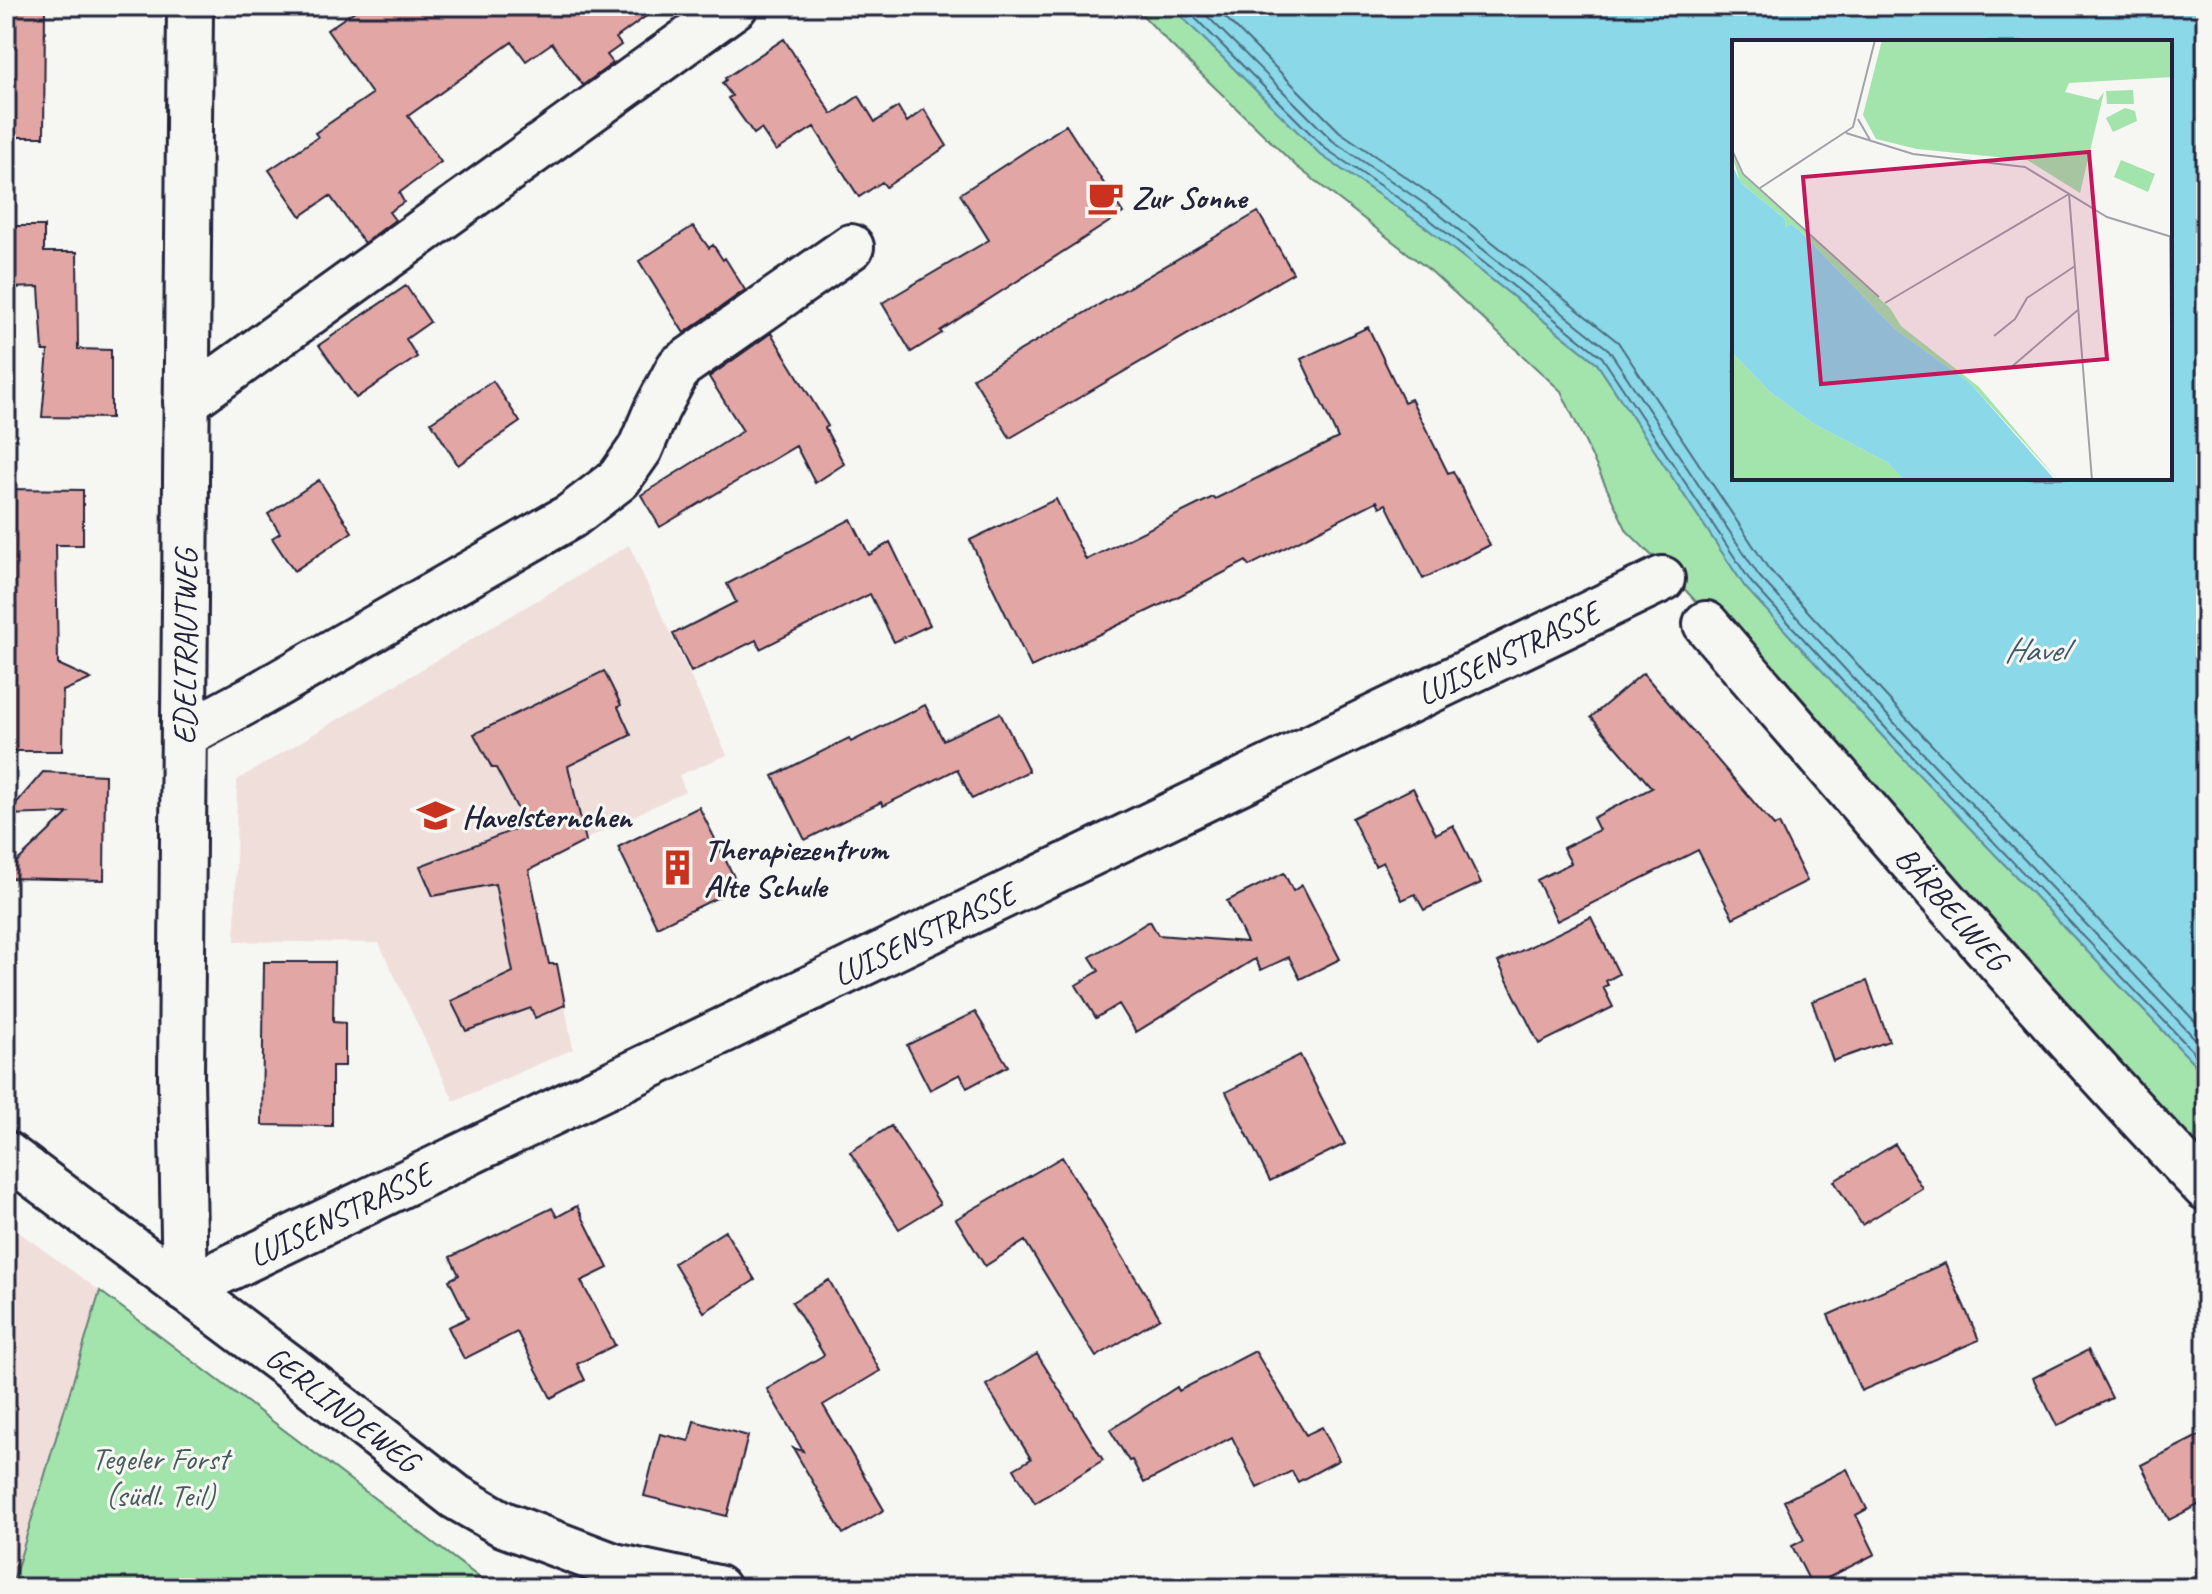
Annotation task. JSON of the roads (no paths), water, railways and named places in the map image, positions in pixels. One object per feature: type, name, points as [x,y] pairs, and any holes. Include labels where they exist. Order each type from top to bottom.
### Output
[{"type":"street","name":"EDELTRAUTWEG","points":[[185,1289],[181,1077],[190,6]]},
{"type":"street","points":[[186,402],[735,6]]},
{"type":"street","points":[[184,735],[571,516],[619,479],[640,449],[679,367],[851,247]]},
{"type":"street","name":"LUISENSTRASSE","points":[[185,1289],[1662,579]]},
{"type":"street","name":"BÄRBELWEG","points":[[1706,624],[2104,1080],[2206,1188]]},
{"type":"street","name":"GERLINDEWEG","points":[[6,1154],[456,1497],[503,1524],[614,1566],[717,1588]]},
{"type":"water","name":"Havel","points":[[1171,6],[2206,6],[2206,1076],[1745,587],[1596,362],[1424,226],[1321,155]]},
{"type":"place","name":"Zur Sonne","points":[[1106,197]]},
{"type":"place","name":"Havelsternchen","points":[[436,816]]},
{"type":"place","name":"Therapiezentrum Alte Schule","points":[[678,867]]},
{"type":"park label","name":"Tegeler Forst (südl. Teil)","points":[[160,1476]]}]
